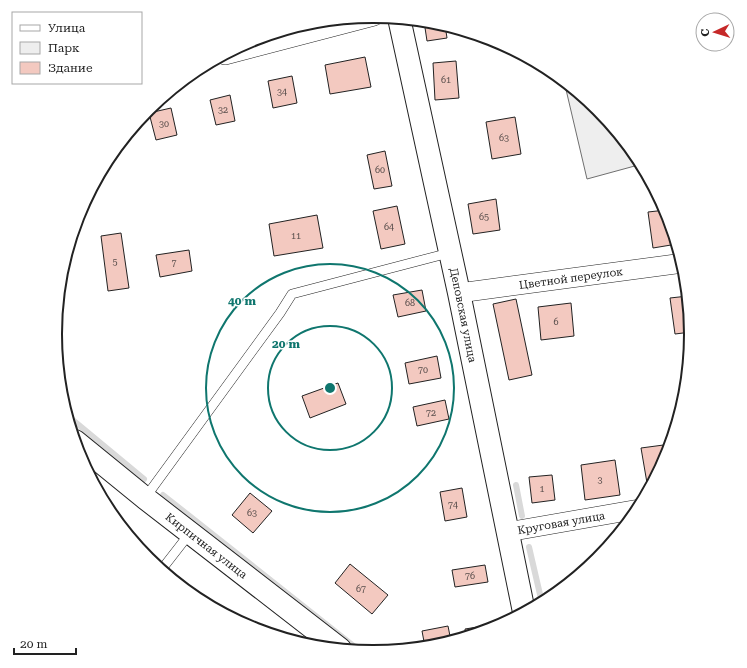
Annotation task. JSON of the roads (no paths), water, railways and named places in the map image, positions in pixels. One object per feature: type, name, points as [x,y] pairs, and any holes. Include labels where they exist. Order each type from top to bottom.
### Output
[{"type":"street","name":"Деповская улица","points":[[400,25],[449,253],[459,293],[523,606]]},
{"type":"street","points":[[253,47],[337,26]]},
{"type":"street","name":"Цветной переулок","points":[[459,293],[677,264]]},
{"type":"street","name":"Кирпичная улица","points":[[84,449],[327,641]]},
{"type":"street","name":"Круговая улица","points":[[508,532],[629,511]]},
{"type":"lane","points":[[145,498],[292,294],[449,253]]},
{"type":"lane","points":[[165,565],[190,533]]},
{"type":"waterway","points":[[75,422],[144,479]]},
{"type":"waterway","points":[[516,485],[522,516]]},
{"type":"waterway","points":[[163,495],[351,644]]},
{"type":"waterway","points":[[529,547],[540,596]]}]
